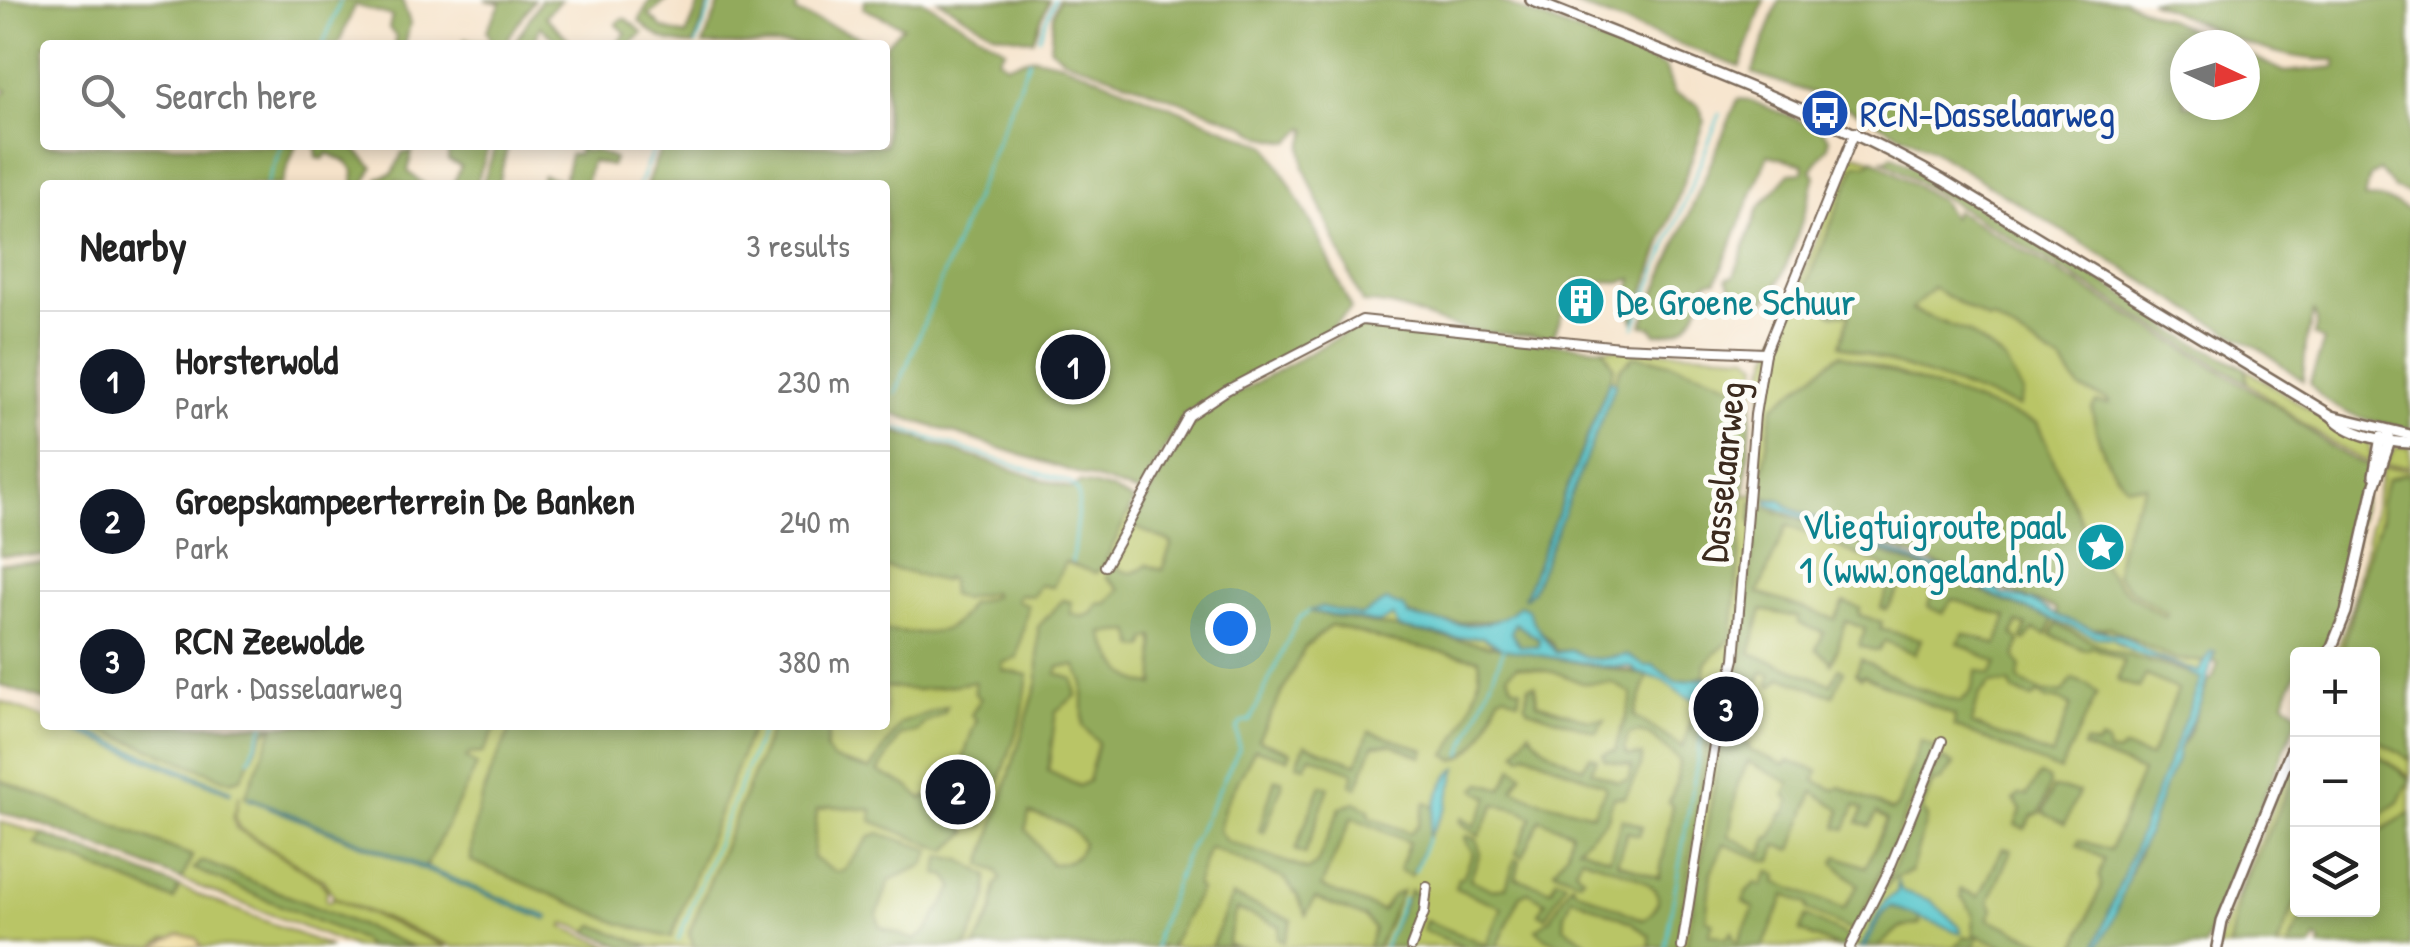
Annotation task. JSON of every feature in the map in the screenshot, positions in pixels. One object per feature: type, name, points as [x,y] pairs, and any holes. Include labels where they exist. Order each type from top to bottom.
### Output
[{"type":"street","points":[[1531,0],[1854,132],[1943,180],[2332,416],[2410,444]]},
{"type":"street","points":[[1765,353],[1854,132]]},
{"type":"street","name":"Dasselaarweg","points":[[1105,566],[1188,416],[1227,390],[1362,320],[1620,347],[1765,353],[1755,415],[1735,659],[1715,738],[1682,947]]},
{"type":"street","points":[[2386,437],[2410,436]]},
{"type":"street","points":[[2332,647],[2346,612],[2386,437]]},
{"type":"street","points":[[2217,947],[2222,922],[2297,737]]},
{"type":"street","points":[[1850,947],[1889,870],[1942,741]]},
{"type":"street","points":[[1411,947],[1424,912],[1426,886]]},
{"type":"green space","points":[[0,0],[402,0],[410,23],[406,40],[396,40],[389,28],[392,16],[355,5],[340,40],[40,40],[40,150],[294,150],[283,180],[40,180],[40,556],[0,555],[0,97],[7,91],[0,87]]},
{"type":"green space","points":[[485,0],[534,0],[508,40],[490,40],[487,30],[501,3]]},
{"type":"green space","points":[[541,0],[561,0],[545,16],[569,40],[555,40],[540,26],[536,40],[516,40]]},
{"type":"green space","points":[[650,0],[667,0],[649,15],[662,28],[686,36],[701,0],[710,0],[696,40],[667,40],[639,21]]},
{"type":"green space","points":[[721,0],[797,0],[796,13],[869,40],[705,40]]},
{"type":"green space","points":[[865,0],[922,0],[1005,49],[998,58],[1007,64],[1034,57],[1063,63],[1268,146],[1317,233],[1351,309],[1322,336],[1185,414],[1139,493],[890,413],[890,180],[648,180],[660,150],[890,150],[890,40],[903,26],[863,8]]},
{"type":"green space","points":[[938,0],[1049,0],[1033,40],[994,33]]},
{"type":"green space","points":[[1058,0],[1496,0],[1665,67],[1674,93],[1698,104],[1705,121],[1634,322],[1627,306],[1633,279],[1576,280],[1553,337],[1470,330],[1400,308],[1362,303],[1304,168],[1302,148],[1308,130],[1304,128],[1290,142],[1266,137],[1245,125],[1065,59],[1050,48]]},
{"type":"green space","points":[[1562,0],[1764,0],[1740,67]]},
{"type":"green space","points":[[1779,0],[2123,0],[2193,30],[2170,30],[2170,120],[2260,120],[2260,60],[2285,72],[2336,67],[2336,60],[2263,49],[2260,30],[2213,30],[2149,0],[2410,0],[2410,137],[2406,170],[2410,171],[2410,194],[2395,189],[2379,170],[2370,177],[2364,198],[2382,199],[2410,210],[2410,429],[2354,415],[2318,393],[2310,382],[2324,341],[2314,335],[2314,310],[2303,381],[2262,350],[1932,150],[1830,99],[1752,73]]},
{"type":"green space","points":[[626,19],[643,33],[635,40],[620,40],[626,33],[616,24]]},
{"type":"green space","points":[[1738,99],[1821,129],[1829,138],[1828,147],[1811,170],[1815,176],[1794,245],[1779,281],[1761,305],[1735,295],[1727,278],[1734,276],[1759,208],[1790,173],[1803,172],[1804,164],[1768,155],[1717,280],[1706,282],[1686,325],[1656,334],[1652,327],[1642,325]]},
{"type":"green space","points":[[316,150],[356,150],[373,167],[366,180],[353,180],[354,171],[347,162],[328,153],[323,159],[317,158]]},
{"type":"green space","points":[[449,150],[487,150],[478,180],[455,180],[461,166],[448,160]]},
{"type":"green space","points":[[494,150],[507,150],[499,180],[484,180]]},
{"type":"green space","points":[[578,150],[593,150],[614,159],[611,166],[591,161],[587,180],[564,180],[570,155],[578,154]]},
{"type":"green space","points":[[412,152],[408,172],[418,180],[379,180],[393,173],[402,153]]},
{"type":"green space","points":[[1850,153],[1873,159],[1866,165],[1856,165],[1803,292],[1850,314],[2004,360],[1969,333],[1910,309],[1933,288],[1989,320],[1992,318],[2063,364],[2080,389],[2109,400],[2106,457],[2127,486],[2148,484],[2134,508],[2157,606],[2168,613],[2166,617],[2127,592],[2097,557],[2037,423],[1759,496],[2099,637],[2113,638],[2119,645],[2205,679],[2097,947],[1157,947],[1239,750],[1237,729],[1241,723],[1250,721],[1300,623],[1393,616],[1398,622],[1458,637],[1482,637],[1491,644],[1665,678],[1705,664],[1740,492],[1753,496],[1765,368],[1778,334],[1788,334],[1790,328],[1784,322]]},
{"type":"green space","points":[[1892,155],[2150,310],[2183,336],[2246,369],[2247,383],[1881,159]]},
{"type":"green space","points":[[1873,159],[1941,201],[1952,218],[1955,210],[2269,401],[2344,455],[2371,466],[2340,609],[2326,647],[2290,647],[2290,687],[2284,701],[2290,706],[2290,736],[2217,907],[2205,947],[2098,947],[2177,752],[2208,681],[2213,678],[2218,663],[2213,662],[2216,653],[2212,652],[2207,662],[2174,659],[2109,627],[2092,629],[2057,616],[2056,609],[1989,584],[1979,576],[1976,579],[1792,509],[1780,500],[1759,496],[1773,407],[1840,354],[2037,423],[2097,557],[2127,592],[2165,617],[2167,613],[2135,593],[2116,575],[2126,529],[2146,486],[2127,486],[2103,451],[2092,409],[2096,402],[2109,404],[2109,400],[2080,389],[2063,364],[1992,318],[1989,320],[1933,288],[1911,310],[1969,333],[2004,360],[2023,393],[2019,407],[1840,345],[1850,314],[1832,314],[1803,292],[1856,164],[1867,165]]},
{"type":"green space","points":[[1358,326],[1603,348],[1614,368],[1524,598],[1532,591],[1620,368],[1635,356],[1662,361],[1717,379],[1753,400],[1732,637],[1705,664],[1704,677],[1676,682],[1653,665],[1646,667],[1627,655],[1599,659],[1572,650],[1556,652],[1527,612],[1514,609],[1503,619],[1459,623],[1424,619],[1387,602],[1361,616],[1322,607],[1311,612],[1648,676],[1634,716],[1682,747],[1696,709],[1716,718],[1677,947],[1650,947],[1650,936],[1631,922],[1572,897],[1564,927],[1594,947],[1570,946],[1547,939],[1536,929],[1550,919],[1572,883],[1575,889],[1643,920],[1656,908],[1658,897],[1640,879],[1581,857],[1575,869],[1583,877],[1579,881],[1554,870],[1567,852],[1571,832],[1540,819],[1523,856],[1516,853],[1532,817],[1520,810],[1495,804],[1479,836],[1460,822],[1462,817],[1475,826],[1489,798],[1475,789],[1482,783],[1502,789],[1513,767],[1522,774],[1513,789],[1593,814],[1606,788],[1603,784],[1516,751],[1529,731],[1546,749],[1568,761],[1583,768],[1590,756],[1597,759],[1591,771],[1618,782],[1628,780],[1632,766],[1605,760],[1603,754],[1616,750],[1632,694],[1612,683],[1582,683],[1558,673],[1517,666],[1508,674],[1513,687],[1521,689],[1518,701],[1505,694],[1499,696],[1478,742],[1455,760],[1446,755],[1470,709],[1478,683],[1479,659],[1387,641],[1331,625],[1305,647],[1258,740],[1291,752],[1288,759],[1255,749],[1225,805],[1219,831],[1226,841],[1308,870],[1317,864],[1340,808],[1355,802],[1369,810],[1370,817],[1410,833],[1418,826],[1425,802],[1435,808],[1428,838],[1411,876],[1399,870],[1409,842],[1352,817],[1321,887],[1382,911],[1392,896],[1402,891],[1378,947],[1368,947],[1374,929],[1365,917],[1315,898],[1306,915],[1285,879],[1209,847],[1196,885],[1200,890],[1170,947],[975,947],[993,911],[996,885],[1001,879],[997,871],[982,865],[1038,681],[1038,627],[1063,600],[1071,602],[1071,614],[1083,617],[1093,613],[1097,604],[1107,603],[1120,589],[1106,576],[1114,566],[1131,573],[1147,565],[1162,570],[1172,543],[1132,526],[1191,419]],"holes":[[[1131,631],[1136,647],[1144,648],[1147,639],[1154,637],[1155,685],[1128,675],[1115,661],[1102,633]],[[1076,666],[1083,681],[1083,726],[1098,743],[1088,781],[1079,786],[1048,771],[1056,711],[1076,696],[1073,679],[1057,674],[1059,667]],[[1628,734],[1652,736],[1679,760],[1659,878],[1617,862],[1627,832],[1639,835],[1642,826],[1622,819],[1610,858],[1578,847],[1608,818],[1613,797],[1625,797],[1641,766],[1642,755],[1629,756],[1624,750]],[[1029,813],[1067,826],[1083,844],[1071,860],[1051,864],[1026,829]]]},
{"type":"green space","points":[[1603,348],[1748,355],[1758,364],[1753,400],[1748,392],[1653,358],[1620,368],[1616,383],[1610,380],[1614,367]]},
{"type":"green space","points":[[2246,369],[2329,422],[2369,441],[2372,463],[2325,439],[2247,383]]},
{"type":"green space","points":[[890,432],[1072,489],[1080,482],[1112,490],[1134,501],[1096,573],[1065,562],[1053,587],[1040,585],[1033,596],[1019,594],[1016,600],[1028,606],[1017,658],[1002,663],[1003,670],[1028,675],[1022,716],[984,826],[970,823],[962,814],[959,800],[967,746],[977,720],[971,715],[981,699],[975,694],[975,682],[918,690],[890,687],[890,631],[944,630],[962,616],[969,604],[994,596],[992,592],[962,599],[951,595],[950,580],[890,568]]},
{"type":"green space","points":[[2396,447],[2410,447],[2410,466],[2384,465]]},
{"type":"green space","points":[[2383,468],[2410,469],[2410,474],[2403,474],[2380,504],[2379,526],[2343,647],[2338,647],[2353,601]]},
{"type":"green space","points":[[2410,474],[2410,760],[2380,741],[2380,647],[2343,647],[2370,546],[2382,519],[2380,504],[2387,480]]},
{"type":"green space","points":[[1752,502],[2053,620],[2047,635],[2034,630],[2025,641],[2022,638],[2027,626],[2018,623],[2013,634],[2020,641],[2015,658],[2021,667],[2020,682],[2045,693],[2064,692],[2072,679],[2089,685],[2097,694],[2060,771],[1954,726],[1955,716],[1863,675],[1861,678],[1856,673],[1861,659],[1911,686],[1960,702],[1971,692],[1977,670],[1991,675],[1997,663],[1958,643],[1964,633],[1997,645],[2007,617],[1952,599],[1943,613],[1928,607],[1933,588],[1904,581],[1887,610],[1881,608],[1893,573],[1787,525],[1758,593],[1835,619],[1844,602],[1860,608],[1859,615],[1882,622],[1880,629],[1921,639],[1915,654],[1885,641],[1878,651],[1860,646],[1865,629],[1846,621],[1831,665],[1816,649],[1824,633],[1798,623],[1798,617],[1762,610],[1750,653],[1831,684],[1839,668],[1844,671],[1833,696],[1782,677],[1772,686],[1771,674],[1762,672],[1736,741],[1785,765],[1788,761],[1818,771],[1815,781],[1834,790],[1841,787],[1892,811],[1898,805],[1921,741],[1935,748],[1854,932],[1785,895],[1763,947],[1686,947],[1724,729],[1741,664],[1755,530],[1751,521]],"holes":[[[1991,683],[2010,684],[2013,691],[2032,698],[2038,694],[2071,705],[2052,756],[1971,724],[1979,695]],[[1748,762],[1790,783],[1785,795],[1790,800],[1786,813],[1782,813],[1772,838],[1768,837],[1763,854],[1729,836],[1738,783]],[[1813,792],[1841,809],[1837,827],[1846,829],[1855,805],[1863,809],[1858,823],[1870,826],[1877,813],[1887,820],[1866,867],[1837,856],[1834,863],[1858,885],[1844,909],[1775,882],[1778,876],[1769,871],[1762,886],[1756,883],[1747,892],[1743,902],[1754,908],[1738,942],[1734,941],[1732,931],[1726,938],[1709,934],[1713,923],[1706,919],[1711,872],[1724,844],[1767,861],[1772,861],[1777,845],[1792,850]]]},
{"type":"green space","points":[[1118,506],[1214,557],[1072,888],[993,911],[975,947],[966,947],[986,899],[920,947],[903,947],[789,859],[817,730],[890,730],[890,547]]},
{"type":"green space","points":[[0,563],[40,563],[40,698],[0,685]]},
{"type":"green space","points":[[1515,623],[1539,640],[1538,647],[1520,647],[1511,633]]},
{"type":"green space","points":[[2056,624],[2112,651],[2202,680],[2095,947],[2076,947],[2101,886],[2099,875],[2104,859],[2077,845],[2079,840],[2110,850],[2142,772],[2083,748],[2085,743],[2096,746],[2101,741],[2107,744],[2108,752],[2117,754],[2124,749],[2150,757],[2178,690],[2146,675],[2139,688],[2118,681],[2124,661],[2051,635]]},
{"type":"green space","points":[[2108,627],[2174,659],[2207,662],[2199,672],[2170,662],[2102,630]]},
{"type":"green space","points":[[1535,685],[1537,703],[1588,720],[1605,720],[1596,732],[1528,709],[1525,704],[1529,686]]},
{"type":"green space","points":[[0,701],[40,717],[40,730],[73,730],[229,793],[231,790],[84,730],[771,730],[689,933],[694,947],[634,947],[565,923],[563,927],[612,947],[454,947],[335,898],[323,880],[239,828],[235,816],[240,794],[233,818],[236,828],[319,880],[327,890],[326,901],[332,898],[447,947],[413,947],[207,863],[200,862],[194,868],[361,939],[367,947],[354,947],[182,880],[192,856],[0,780]],"holes":[[[245,796],[428,865],[425,868],[548,917],[547,920]]]},
{"type":"green space","points":[[947,706],[945,712],[923,724],[918,732],[901,735],[878,772],[906,785],[922,799],[933,794],[949,798],[960,824],[968,832],[947,851],[872,821],[872,810],[830,806],[817,810],[813,858],[835,872],[844,871],[870,837],[879,833],[931,850],[924,865],[890,880],[877,915],[880,927],[915,940],[927,931],[954,887],[947,876],[937,874],[941,856],[961,860],[988,876],[987,899],[966,947],[694,947],[689,933],[771,730],[828,730],[826,750],[832,759],[870,770],[901,723]]},
{"type":"green space","points":[[102,730],[267,730],[241,778],[230,781]]},
{"type":"green space","points":[[273,730],[494,730],[483,753],[466,758],[477,766],[425,868],[245,797]]},
{"type":"green space","points":[[511,730],[751,730],[671,938],[619,923],[471,861],[479,808]]},
{"type":"green space","points":[[1369,731],[1425,750],[1422,757],[1391,744],[1373,745],[1357,788],[1351,785],[1354,772],[1311,756],[1305,766],[1297,764],[1305,744],[1357,764]]},
{"type":"green space","points":[[2380,742],[2410,760],[2410,777],[2380,756]]},
{"type":"green space","points":[[2380,756],[2410,779],[2399,802],[2380,815]]},
{"type":"green space","points":[[1942,759],[1954,764],[1941,781],[1932,784],[1922,809],[1927,817],[1911,872],[1896,877],[1884,890],[1929,781]]},
{"type":"green space","points":[[2290,763],[2290,784],[2240,894],[2229,947],[2216,947]]},
{"type":"green space","points":[[2040,775],[2049,779],[2050,784],[2040,813],[2032,816],[2025,829],[2015,825],[2021,810],[2014,800],[2027,795]]},
{"type":"green space","points":[[1275,779],[1282,780],[1282,785],[1264,833],[1259,831]]},
{"type":"green space","points":[[2410,779],[2410,813],[2380,831],[2380,815],[2399,802]]},
{"type":"green space","points":[[0,780],[192,856],[182,880],[28,819],[0,813]]},
{"type":"green space","points":[[2290,784],[2290,915],[2277,947],[2229,947],[2240,894]]},
{"type":"green space","points":[[1321,785],[1329,787],[1305,854],[1295,850]]},
{"type":"green space","points":[[2053,788],[2079,792],[2065,824],[2043,813]]},
{"type":"green space","points":[[2410,813],[2410,947],[2320,947],[2317,938],[2312,947],[2288,947],[2306,917],[2380,917],[2380,831]]},
{"type":"green space","points":[[0,822],[43,834],[36,844],[174,899],[179,887],[331,947],[202,947],[196,938],[165,939],[154,947],[0,947]]},
{"type":"green space","points":[[43,834],[179,887],[174,900],[36,844]]},
{"type":"green space","points":[[1464,838],[1477,840],[1480,853],[1470,879],[1492,890],[1506,887],[1515,859],[1520,860],[1516,878],[1551,890],[1556,878],[1566,882],[1546,917],[1539,913],[1546,902],[1528,892],[1520,896],[1497,947],[1464,947],[1423,930],[1426,921],[1487,945],[1502,907],[1455,888],[1473,853]]},
{"type":"green space","points":[[2003,848],[2011,850],[1989,901],[1993,909],[1988,919],[2055,947],[2007,947],[1976,935],[1974,947],[1955,947],[1964,937],[1974,936],[1973,913],[1961,896],[1961,889],[1979,897]]},
{"type":"green space","points":[[200,862],[413,947],[367,947],[360,939],[194,869]]},
{"type":"green space","points":[[1410,890],[1421,899],[1405,947],[1384,947]]},
{"type":"green space","points":[[1232,896],[1292,920],[1284,942],[1278,939],[1280,926],[1236,909],[1227,944],[1238,947],[1211,947]]},
{"type":"green space","points":[[1890,906],[1920,916],[1920,924],[1899,928],[1878,947],[1865,947],[1882,914]]},
{"type":"green space","points":[[2290,915],[2306,917],[2288,947],[2277,947]]},
{"type":"green space","points":[[1806,916],[1850,938],[1846,947],[1800,931]]},
{"type":"green space","points":[[594,925],[651,947],[624,947],[588,932]]},
{"type":"sand","points":[[180,934],[196,938],[202,947],[154,947]]},
{"type":"water","points":[[1610,380],[1616,383],[1532,591],[1524,598]]},
{"type":"water","points":[[1768,500],[1780,500],[1793,510],[1924,564],[1975,580],[1982,576],[2002,594],[2032,601],[2057,616],[2092,629],[2120,635],[2157,657],[2199,672],[2211,652],[2215,652],[2200,703],[2137,852],[2114,918],[2098,947],[2201,679],[2183,668],[2136,653],[2113,638],[2096,637],[1987,593],[1979,584],[1956,580],[1767,504]]},
{"type":"water","points":[[1387,601],[1404,608],[1409,616],[1468,625],[1496,620],[1519,605],[1527,608],[1556,653],[1572,650],[1599,659],[1627,655],[1645,666],[1653,665],[1676,682],[1707,678],[1718,687],[1703,729],[1702,702],[1631,667],[1602,666],[1504,649],[1482,637],[1455,638],[1399,628],[1393,616],[1379,623],[1309,611],[1322,607],[1361,616]],"holes":[[[1515,623],[1539,639],[1538,647],[1520,646],[1511,633]]]},
{"type":"water","points":[[73,730],[84,730],[231,790],[230,793]]},
{"type":"water","points":[[1457,768],[1446,807],[1428,838],[1441,790]]},
{"type":"water","points":[[249,797],[549,917],[547,920]]},
{"type":"water","points":[[1898,882],[1902,891],[1930,900],[1960,927],[1961,933],[1891,906],[1882,914],[1865,947],[1861,947],[1885,901],[1897,892]]},
{"type":"waterway","points":[[325,40],[341,0]]},
{"type":"waterway","points":[[698,40],[714,0]]},
{"type":"waterway","points":[[1039,37],[1054,0]]},
{"type":"waterway","points":[[896,393],[1029,60]]},
{"type":"waterway","points":[[1634,328],[1720,114]]},
{"type":"waterway","points":[[268,180],[280,150]]},
{"type":"waterway","points":[[641,180],[653,150]]},
{"type":"waterway","points":[[897,428],[1070,483],[1079,499],[1072,562]]},
{"type":"waterway","points":[[1155,947],[1184,859],[1239,749],[1237,729],[1241,723],[1250,721],[1298,619],[1309,611]]},
{"type":"waterway","points":[[1462,754],[1504,649]]},
{"type":"waterway","points":[[1665,947],[1703,729]]},
{"type":"waterway","points":[[249,760],[262,730]]},
{"type":"waterway","points":[[678,940],[762,730]]},
{"type":"waterway","points":[[1415,871],[1428,838]]},
{"type":"waterway","points":[[1384,947],[1404,898]]},
{"type":"place","name":"RCN-Dasselaarweg","points":[[1825,113]]},
{"type":"place","name":"De Groene Schuur","points":[[1581,301]]},
{"type":"place","name":"Horsterwold","points":[[1073,367]]},
{"type":"place","name":"Vliegtuigroute paal 1 (www.ongeland.nl)","points":[[2101,547]]},
{"type":"place","name":"RCN Zeewolde","points":[[1726,709]]},
{"type":"place","name":"Groepskampeerterrein De Banken","points":[[958,792]]}]
